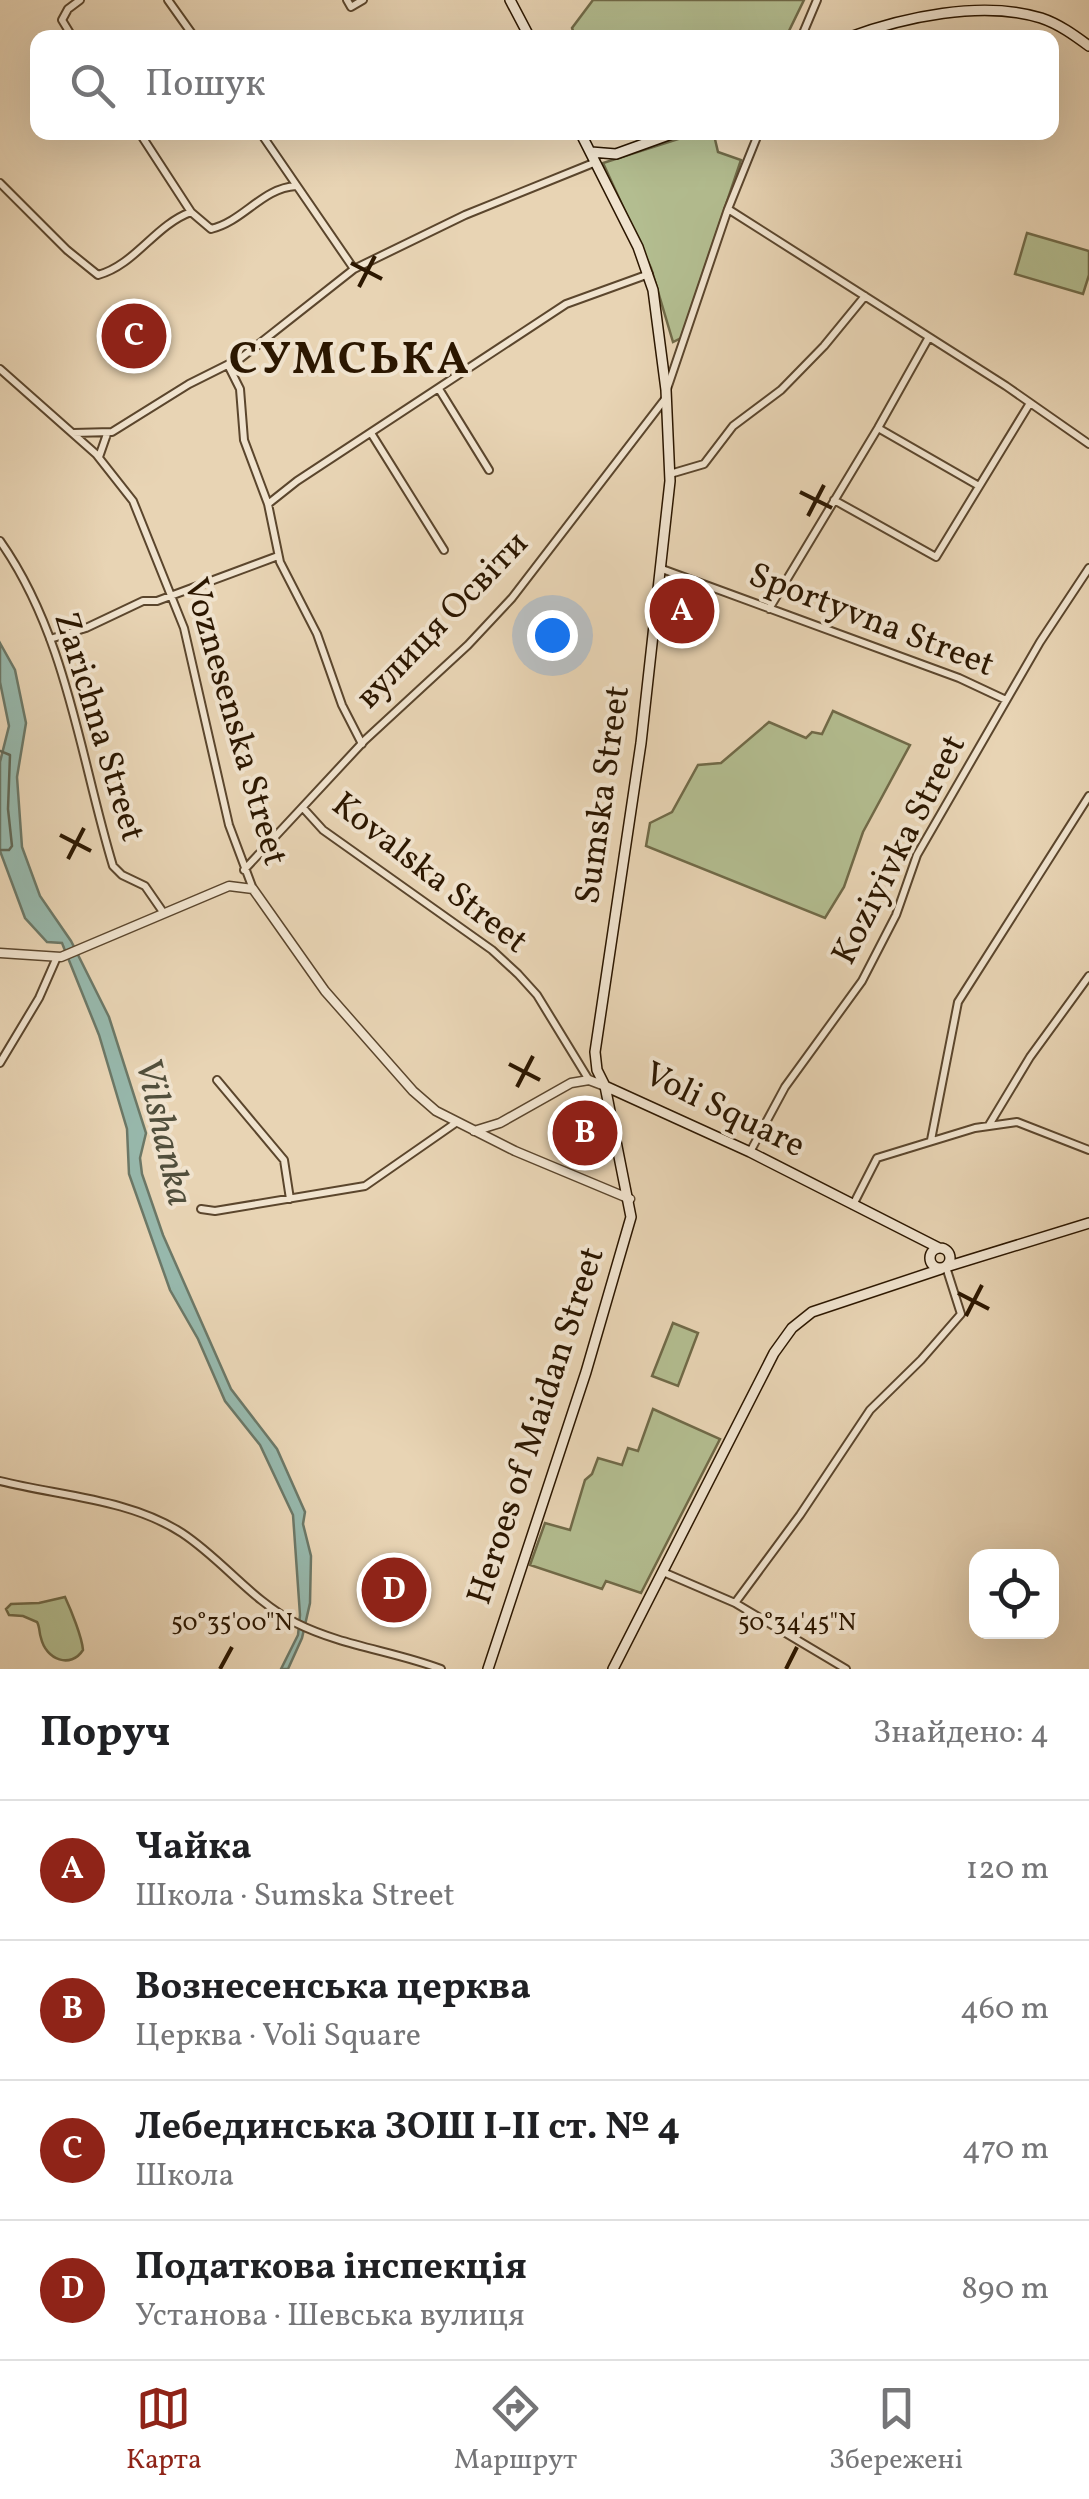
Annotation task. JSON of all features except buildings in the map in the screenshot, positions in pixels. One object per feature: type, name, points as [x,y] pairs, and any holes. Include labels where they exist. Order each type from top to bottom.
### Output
[{"type":"main road","points":[[510,0],[526,30]]},
{"type":"main road","points":[[870,30],[941,15],[1009,12],[1053,23],[1089,46]]},
{"type":"main road","name":"Sumska Street","points":[[584,140],[648,274],[657,310],[667,393],[670,474],[641,743],[595,1042],[597,1070],[605,1086]]},
{"type":"main road","points":[[590,152],[616,154],[655,140]]},
{"type":"main road","name":"Voli Square","points":[[605,1086],[750,1152],[922,1240],[943,1268]]},
{"type":"main road","name":"Voli Square","points":[[605,1086],[630,1200]]},
{"type":"main road","name":"Heroes of Maidan Street","points":[[488,1669],[586,1372],[632,1217],[630,1200]]},
{"type":"main road","points":[[613,1669],[774,1353],[792,1328],[812,1312],[1089,1223]]},
{"type":"main road","points":[[921,1276],[936,1254],[950,1260],[943,1268]]},
{"type":"main road","name":"Voli Square","points":[[936,1254],[967,1261]]},
{"type":"street","points":[[68,30],[62,20],[80,0]]},
{"type":"street","points":[[168,0],[189,30]]},
{"type":"street","points":[[349,4],[363,0]]},
{"type":"street","points":[[804,30],[817,0]]},
{"type":"street","points":[[144,140],[191,212],[211,228],[229,224],[280,187],[296,186]]},
{"type":"street","points":[[265,140],[354,269]]},
{"type":"street","name":"Sumska Street","points":[[667,393],[728,209],[756,140]]},
{"type":"street","points":[[73,433],[108,433],[228,365],[272,336],[354,269],[465,215],[596,162]]},
{"type":"street","points":[[0,183],[66,250],[98,275],[126,260],[163,227],[191,212]]},
{"type":"street","points":[[728,209],[1089,444]]},
{"type":"street","points":[[268,504],[566,304],[648,274]]},
{"type":"street","points":[[670,474],[704,464],[733,426],[782,390],[865,296]]},
{"type":"street","points":[[769,609],[930,337]]},
{"type":"street","points":[[228,365],[240,390],[247,454],[268,504],[278,556],[317,634],[342,705],[362,744]]},
{"type":"street","name":"Voznesenska Street","points":[[0,369],[73,433],[134,501],[184,628],[229,825],[244,870],[294,951],[360,1034],[412,1091],[436,1111],[630,1200]]},
{"type":"street","points":[[439,389],[489,470]]},
{"type":"street","name":"вулиця Освіти","points":[[244,870],[362,744],[512,598],[667,393]]},
{"type":"street","points":[[834,500],[936,558],[1030,403]]},
{"type":"street","points":[[878,428],[979,486]]},
{"type":"street","points":[[98,458],[108,433]]},
{"type":"street","points":[[371,433],[444,550]]},
{"type":"street","name":"Zarichna Street","points":[[0,541],[19,568],[50,640],[78,726],[113,866],[145,886],[163,912]]},
{"type":"street","points":[[50,640],[144,601],[172,595],[278,556]]},
{"type":"street","name":"Koziyivka Street","points":[[750,1152],[785,1087],[862,981],[896,915],[917,855],[1006,700],[1089,568]]},
{"type":"street","name":"Sportyvna Street","points":[[662,569],[959,678],[1006,700]]},
{"type":"street","points":[[931,1140],[958,1002],[1089,796]]},
{"type":"street","name":"Kovalska Street","points":[[304,809],[323,830],[492,950],[518,974],[537,996],[589,1080]]},
{"type":"street","points":[[0,953],[59,957],[229,886],[253,889]]},
{"type":"street","points":[[0,1063],[59,957]]},
{"type":"street","points":[[988,1126],[1030,1057],[1089,976]]},
{"type":"street","points":[[217,1080],[284,1160],[290,1199]]},
{"type":"street","points":[[474,1130],[500,1123],[560,1088],[589,1080],[605,1086]]},
{"type":"street","points":[[201,1208],[215,1211],[366,1186],[457,1122]]},
{"type":"street","points":[[853,1205],[877,1158],[988,1126],[1017,1122],[1089,1150]]},
{"type":"street","points":[[735,1603],[870,1410],[961,1314],[943,1268]]},
{"type":"street","points":[[0,1481],[149,1516],[186,1536],[251,1594],[292,1621],[315,1632],[442,1669]]},
{"type":"street","points":[[663,1572],[735,1603],[846,1669]]},
{"type":"green space","points":[[593,0],[804,0],[789,30],[572,28]]},
{"type":"green space","points":[[675,140],[715,140],[718,152],[741,160],[681,338],[673,342],[651,268],[603,163]]},
{"type":"green space","points":[[1027,233],[1089,251],[1089,275],[1083,294],[1015,274]]},
{"type":"green space","points":[[833,711],[910,745],[863,832],[844,887],[825,918],[646,846],[650,823],[672,812],[698,765],[721,763],[769,722],[806,738],[812,732],[822,734]]},
{"type":"green space","points":[[673,1323],[698,1333],[678,1386],[652,1376]]},
{"type":"green space","points":[[653,1409],[720,1439],[641,1593],[606,1581],[602,1589],[530,1565],[545,1523],[570,1530],[585,1480],[598,1458],[622,1465],[628,1448],[638,1451]]},
{"type":"green space","points":[[65,1597],[83,1650],[66,1660],[48,1652],[37,1622],[9,1615],[6,1609],[11,1604]]},
{"type":"water","points":[[0,643],[15,670],[26,723],[17,777],[22,847],[40,896],[71,941],[109,1017],[146,1133],[140,1158],[142,1174],[163,1235],[231,1389],[277,1449],[305,1512],[303,1524],[311,1556],[310,1603],[302,1638],[288,1669],[281,1669],[298,1635],[300,1615],[293,1515],[260,1445],[225,1401],[198,1339],[170,1290],[129,1174],[127,1129],[99,1035],[62,943],[47,942],[25,918],[0,851],[0,762],[9,726],[0,682]]},
{"type":"place","name":"Лебединська ЗОШ І-ІІ ст. № 4","points":[[134,336]]},
{"type":"place","name":"Чайка","points":[[682,611]]},
{"type":"place","name":"Вознесенська церква","points":[[585,1133]]},
{"type":"place","name":"Податкова інспекція","points":[[394,1590]]},
{"type":"district","name":"СУМСЬКА","points":[[350,361]]},
{"type":"water label","name":"Vilshanka","points":[[162,1132]]}]
